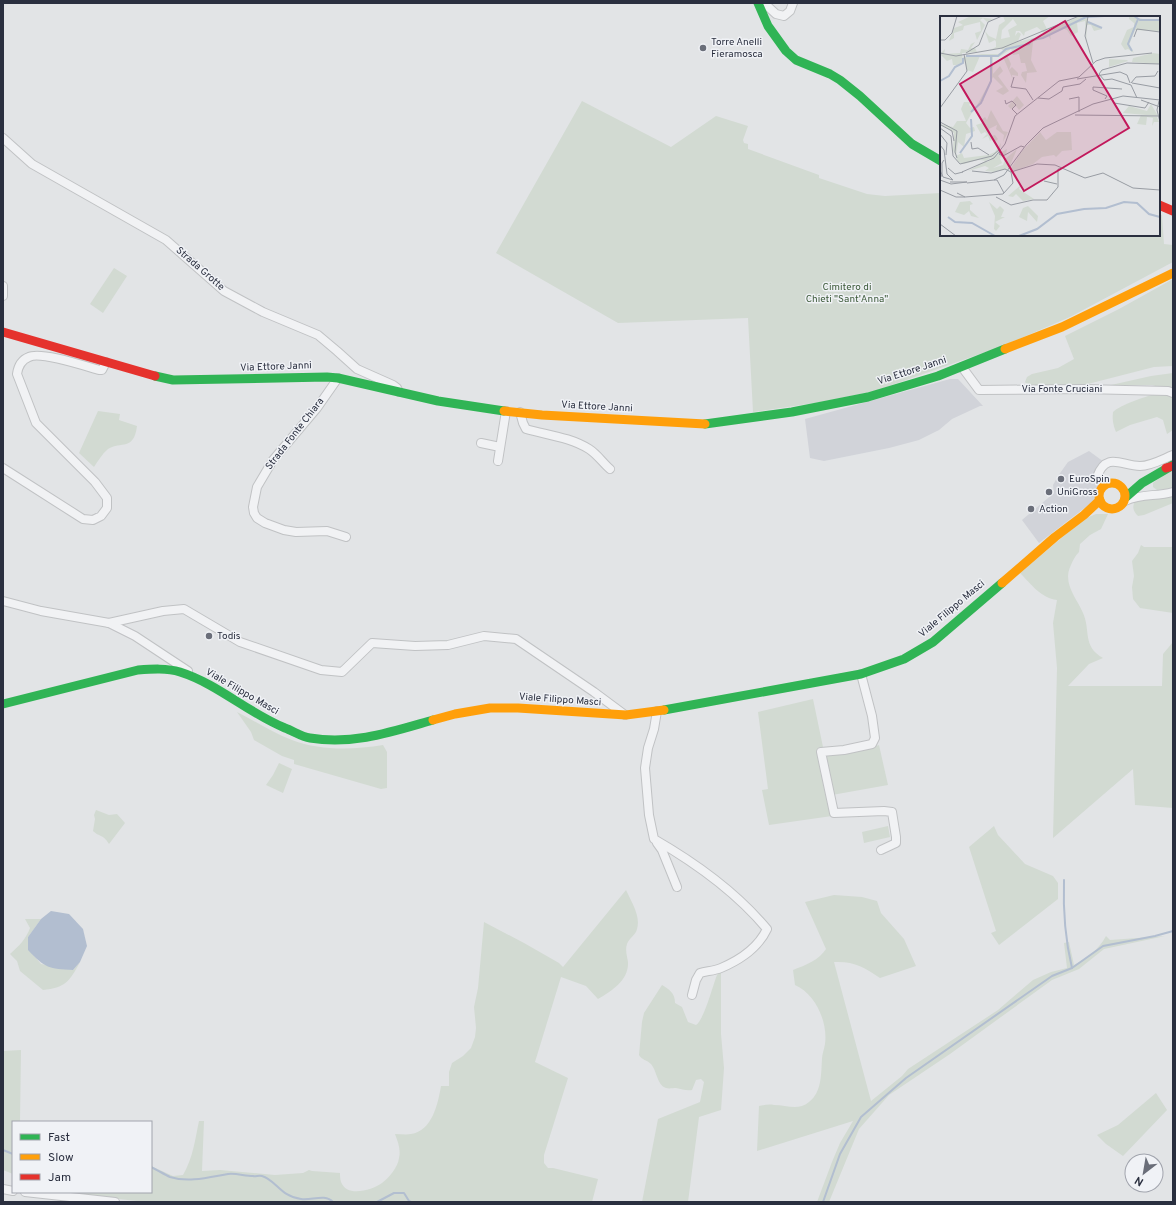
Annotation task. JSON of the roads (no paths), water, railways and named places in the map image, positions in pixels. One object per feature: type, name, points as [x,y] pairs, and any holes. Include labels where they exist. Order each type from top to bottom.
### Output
[{"type":"street","points":[[758,3],[768,26],[786,51],[796,60],[830,74],[840,80],[860,96],[912,144],[940,160]]},
{"type":"street","points":[[764,3],[776,14],[784,16],[790,11],[793,3]]},
{"type":"street","name":"Strada Grotte","points":[[3,138],[32,164],[166,240],[224,291],[263,312],[318,335],[357,369],[393,385],[400,392]]},
{"type":"street","points":[[1160,205],[1173,211]]},
{"type":"street","name":"Via Ettore Janni","points":[[3,332],[173,380],[328,377],[438,401],[506,411],[708,424],[792,412],[868,397],[962,367],[1062,327],[1173,273]]},
{"type":"street","points":[[3,286],[3,296]]},
{"type":"street","points":[[3,468],[83,519],[93,520],[101,516],[108,508],[106,495],[36,423],[17,374],[18,367],[23,361],[36,355],[99,370],[102,370],[106,362]]},
{"type":"street","name":"Via Fonte Cruciani","points":[[962,367],[980,390],[1083,389],[1168,391],[1173,393]]},
{"type":"street","name":"Strada Fonte Chiara","points":[[338,378],[317,408],[272,460],[257,487],[253,507],[257,518],[284,530],[296,532],[327,531],[346,537]]},
{"type":"street","points":[[498,461],[506,411]]},
{"type":"street","points":[[520,412],[526,429],[570,440],[579,444],[591,450],[610,469]]},
{"type":"street","points":[[481,443],[500,447]]},
{"type":"street","points":[[1097,477],[1101,468],[1108,463],[1120,462],[1140,466],[1149,465],[1173,455]]},
{"type":"street","points":[[1125,499],[1125,492],[1122,487],[1114,482],[1106,484],[1101,489],[1099,496],[1101,503],[1107,508],[1118,508],[1134,488],[1169,467]]},
{"type":"street","points":[[1154,495],[1149,491],[1152,481],[1169,467]]},
{"type":"street","points":[[1122,487],[1146,480]]},
{"type":"street","points":[[1125,499],[1139,495],[1162,495],[1173,492]]},
{"type":"street","name":"Viale Filippo Masci","points":[[3,704],[138,670],[159,669],[179,672],[200,680],[272,723],[309,738],[345,740],[380,736],[454,714],[490,708],[518,708],[626,715],[657,711],[861,674],[904,659],[933,642],[1100,500]]},
{"type":"street","name":"Viale Filippo Masci","points":[[1084,515],[1098,509],[1107,508]]},
{"type":"street","points":[[3,601],[41,611],[109,623],[135,636],[200,680]]},
{"type":"street","points":[[109,623],[163,611],[184,609],[240,642],[321,670],[342,672],[372,643],[415,646],[448,645],[484,636],[516,639],[626,715]]},
{"type":"street","points":[[861,674],[872,716],[875,738],[872,744],[844,750],[821,752],[834,813],[892,812],[896,843],[881,850]]},
{"type":"street","points":[[657,711],[645,768],[649,815],[654,839],[662,850],[677,887]]},
{"type":"street","points":[[654,839],[682,856],[708,875],[756,916],[767,929],[762,939],[750,952],[720,969],[700,973],[696,980],[692,995]]},
{"type":"street","points":[[35,1193],[115,1202]]},
{"type":"water","points":[[51,911],[69,914],[83,929],[87,946],[80,962],[73,970],[53,968],[43,964],[28,950],[28,937],[41,919]]},
{"type":"waterway","points":[[1064,880],[1065,924],[1072,968]]},
{"type":"waterway","points":[[823,1202],[840,1154],[861,1117],[906,1078],[1052,976],[1072,968],[1103,946],[1173,931]]},
{"type":"waterway","points":[[3,1150],[12,1154]]},
{"type":"waterway","points":[[152,1168],[177,1179],[199,1179],[231,1174],[262,1176],[294,1198],[326,1198],[333,1202]]},
{"type":"waterway","points":[[377,1202],[394,1193],[404,1193],[411,1202]]},
{"type":"place","name":"Torre Anelli Fieramosca","points":[[703,48]]},
{"type":"place","name":"EuroSpin","points":[[1061,479]]},
{"type":"place","name":"UniGross","points":[[1049,492]]},
{"type":"place","name":"Action","points":[[1031,509]]},
{"type":"place","name":"Todis","points":[[209,636]]},
{"type":"park label","name":"Cimitero di Chieti \"Sant'Anna\"","points":[[847,292]]}]
